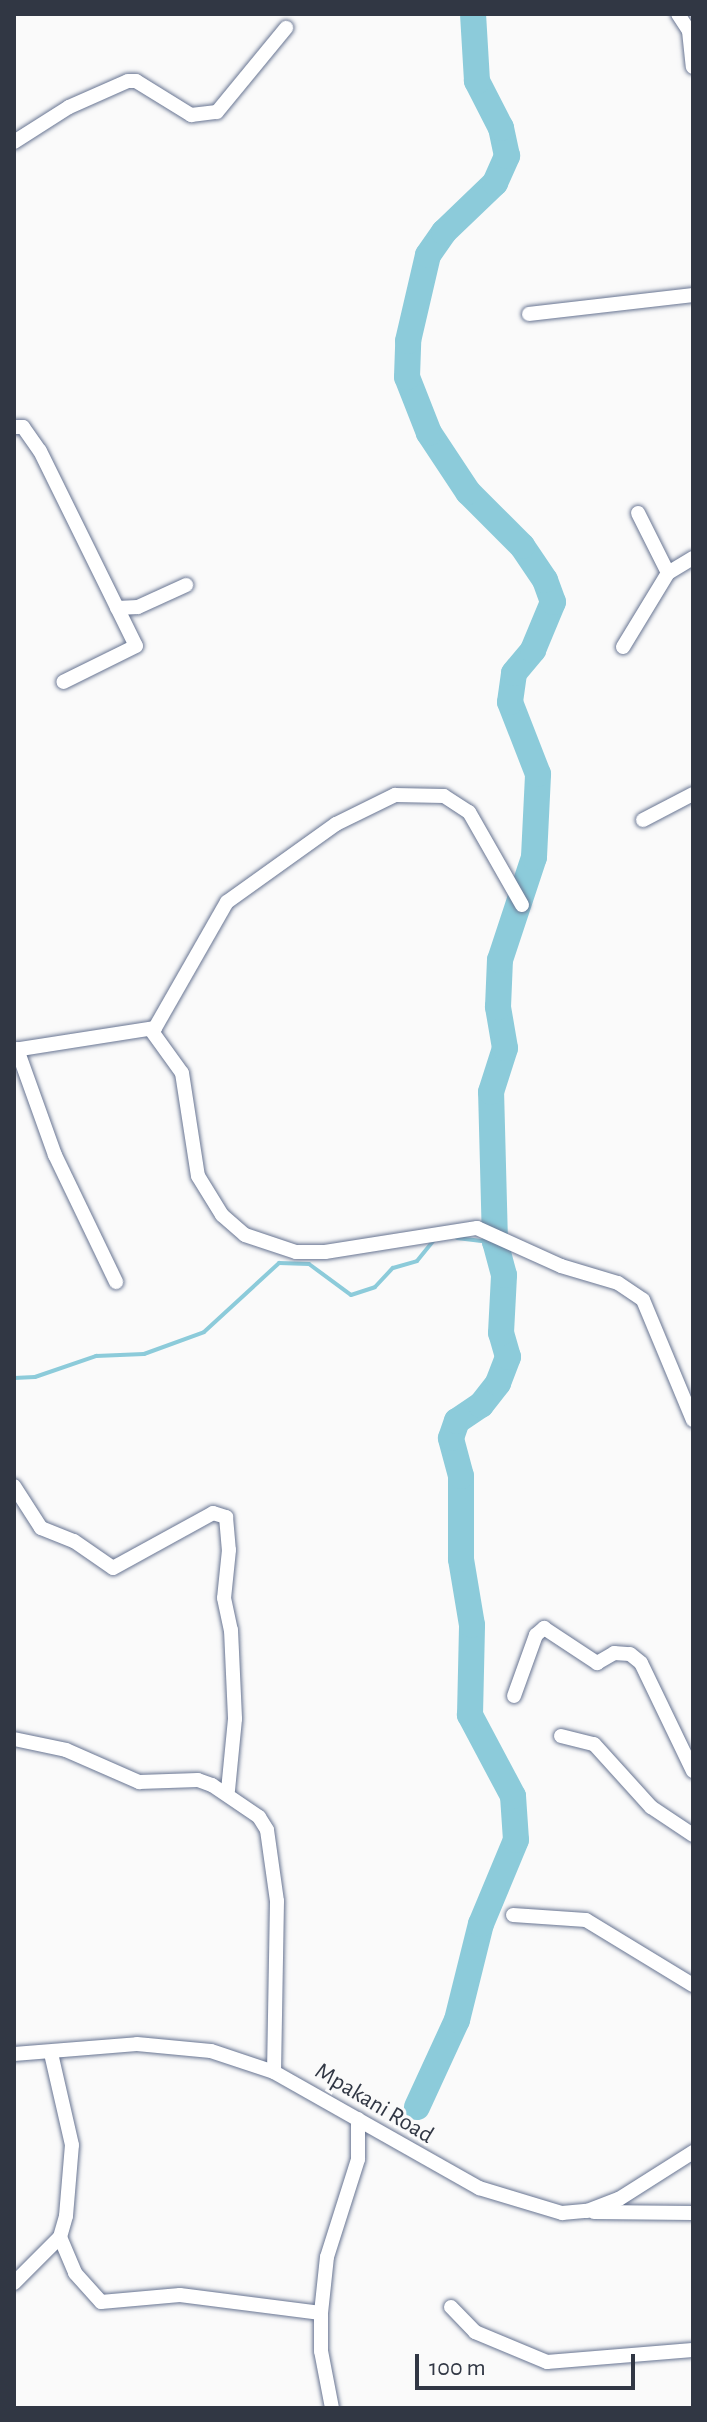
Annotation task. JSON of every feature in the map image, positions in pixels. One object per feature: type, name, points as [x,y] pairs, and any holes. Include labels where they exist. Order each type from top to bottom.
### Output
[{"type":"street","points":[[678,14],[689,31],[693,67]]},
{"type":"street","points":[[14,142],[69,107],[128,81],[136,81],[191,115],[217,112],[286,28]]},
{"type":"street","points":[[529,314],[693,295]]},
{"type":"street","points":[[14,427],[23,427],[40,451],[94,571],[136,646],[63,682]]},
{"type":"street","points":[[638,513],[668,573]]},
{"type":"street","points":[[623,647],[668,573],[693,558]]},
{"type":"street","points":[[117,608],[138,607],[186,585]]},
{"type":"street","points":[[116,1282],[55,1155],[16,1050],[151,1030],[163,1021],[227,902],[336,824],[381,800],[411,792],[436,795],[469,812],[522,905]]},
{"type":"street","points":[[643,820],[693,794]]},
{"type":"street","points":[[151,1030],[182,1073],[198,1176],[222,1215],[245,1235],[296,1252],[325,1252],[437,1230],[477,1228],[509,1238],[561,1266],[603,1277],[636,1293],[650,1313],[693,1420]]},
{"type":"street","points":[[14,1486],[41,1528],[74,1541],[113,1568],[213,1513],[226,1517],[229,1550],[224,1598],[231,1630],[235,1719],[228,1791]]},
{"type":"street","points":[[514,1696],[536,1635],[544,1628],[597,1663],[614,1653],[630,1654],[641,1663],[693,1771]]},
{"type":"street","points":[[561,1736],[594,1744],[651,1807],[693,1835]]},
{"type":"street","points":[[14,1739],[66,1750],[124,1779],[198,1780],[228,1791],[259,1817],[271,1850],[278,1934],[274,2072]]},
{"type":"street","points":[[513,1915],[586,1920],[693,1985]]},
{"type":"street","name":"Mpakani Road","points":[[14,2054],[173,2044],[274,2072],[479,2188],[544,2210],[587,2211],[619,2199],[693,2152]]},
{"type":"street","points":[[51,2053],[73,2158],[60,2237],[70,2264],[101,2302],[180,2295],[321,2313]]},
{"type":"street","points":[[332,2408],[321,2351],[321,2313],[327,2257],[358,2159],[358,2119]]},
{"type":"street","points":[[587,2211],[693,2213]]},
{"type":"street","points":[[14,2283],[60,2237]]},
{"type":"street","points":[[451,2307],[475,2332],[547,2362],[693,2350]]},
{"type":"waterway","points":[[417,2107],[457,2020],[481,1924],[516,1840],[513,1796],[470,1715],[472,1625],[461,1559],[461,1476],[451,1438],[457,1421],[481,1405],[498,1383],[508,1357],[501,1333],[504,1275],[495,1242],[491,1092],[505,1048],[498,1007],[500,960],[534,857],[538,774],[510,702],[514,673],[533,650],[553,602],[545,580],[522,546],[468,492],[429,433],[407,377],[408,341],[428,255],[444,232],[495,183],[507,156],[501,128],[477,81],[473,14]]},
{"type":"waterway","points":[[457,1238],[492,1242]]},
{"type":"waterway","points":[[14,1378],[35,1377],[96,1356],[144,1354],[204,1332],[279,1263],[309,1264],[351,1295],[375,1287],[393,1268],[417,1261],[434,1240]]}]
